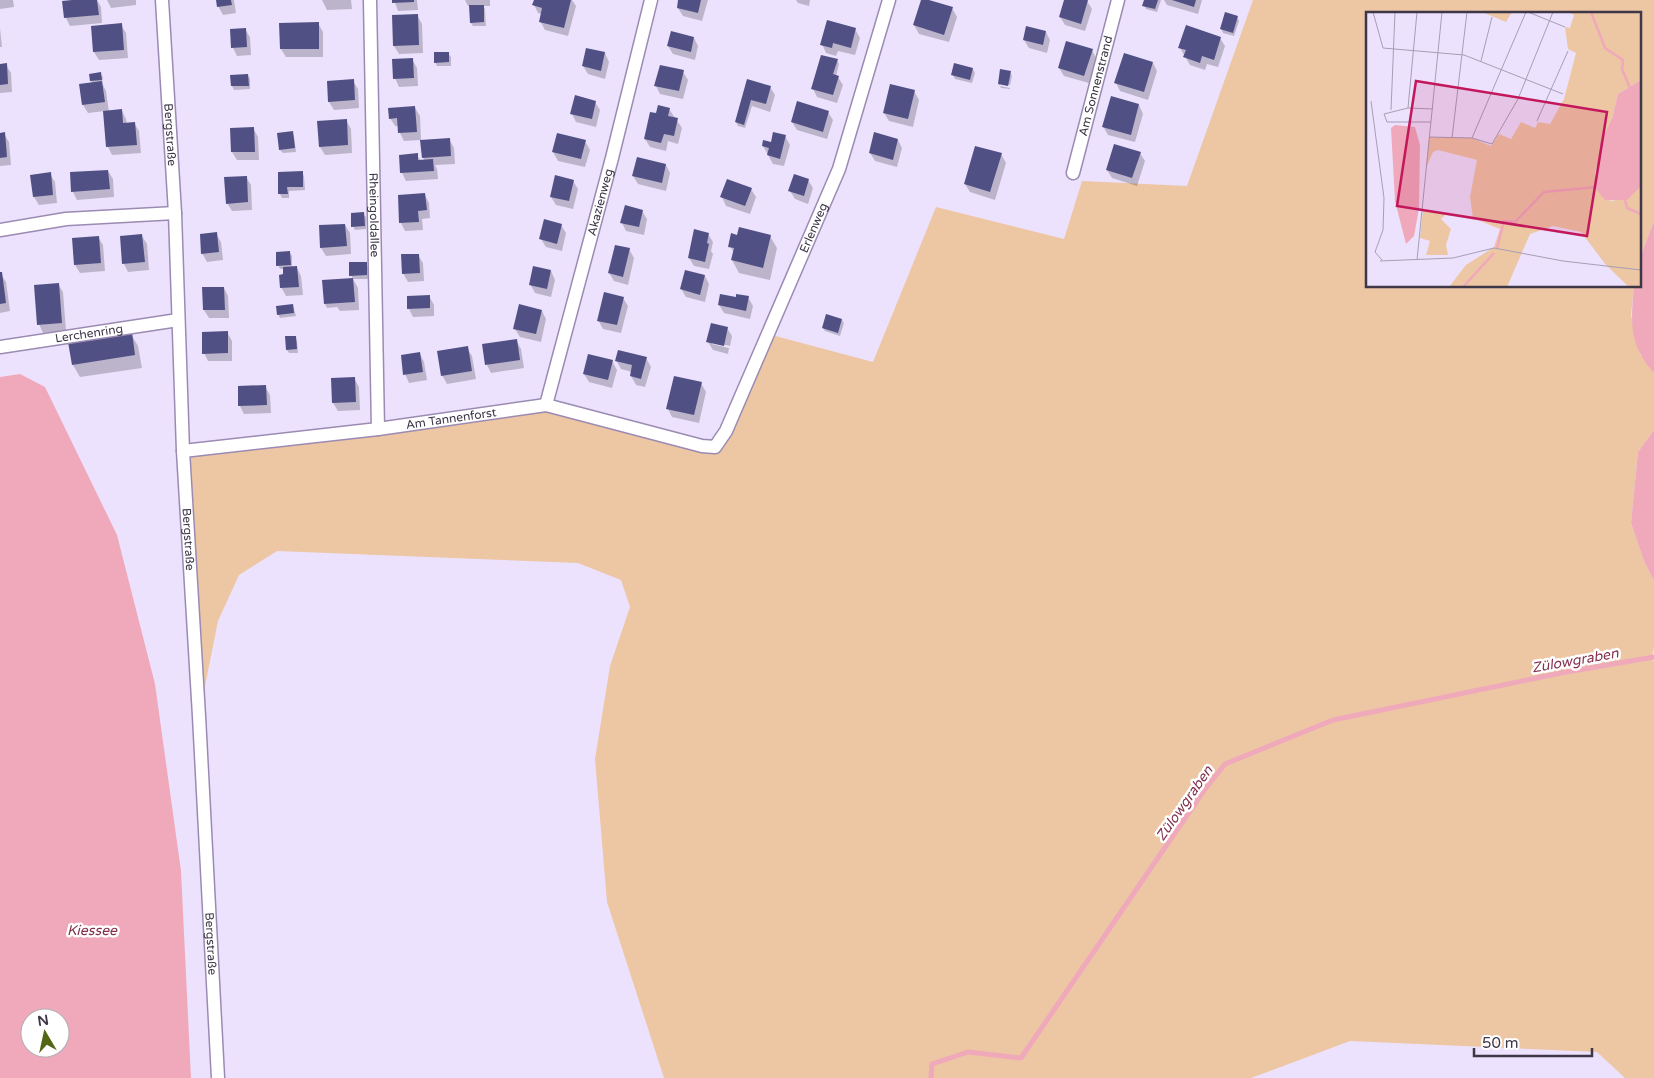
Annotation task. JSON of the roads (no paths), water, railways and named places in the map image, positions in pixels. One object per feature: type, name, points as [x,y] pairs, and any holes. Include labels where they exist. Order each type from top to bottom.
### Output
[{"type":"street","name":"Bergstraße","points":[[162,0],[175,213],[184,451],[200,716],[218,1078]]},
{"type":"street","name":"Rheingoldallee","points":[[370,0],[378,429]]},
{"type":"street","name":"Akazienweg","points":[[546,405],[612,158],[651,0]]},
{"type":"street","name":"Erlenweg","points":[[715,446],[726,431],[838,169],[889,0]]},
{"type":"street","name":"Am Sonnenstrand","points":[[1073,173],[1118,0]]},
{"type":"street","points":[[0,230],[66,219],[175,213]]},
{"type":"street","name":"Lerchenring","points":[[0,347],[178,320]]},
{"type":"street","name":"Am Tannenforst","points":[[184,451],[378,429],[546,405],[702,446],[715,446]]},
{"type":"water","points":[[1654,221],[1654,373],[1643,358],[1634,337],[1633,329],[1634,288],[1642,288],[1642,253]]},
{"type":"water","name":"Kiessee","points":[[20,374],[45,387],[117,535],[155,684],[181,871],[191,1078],[0,1078],[0,377]]},
{"type":"water","points":[[1654,430],[1654,581],[1644,561],[1631,523],[1638,452]]},
{"type":"waterway","name":"Zülowgraben","points":[[931,1078],[932,1064],[968,1052],[1021,1058],[1205,789],[1225,764],[1333,720],[1561,673],[1654,657]]}]
